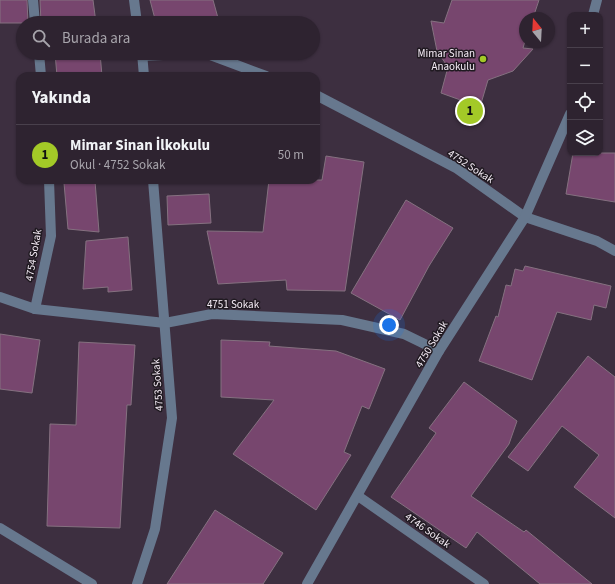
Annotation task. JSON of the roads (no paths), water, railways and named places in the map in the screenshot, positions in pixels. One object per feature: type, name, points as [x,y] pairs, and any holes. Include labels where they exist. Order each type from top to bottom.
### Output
[{"type":"street","points":[[33,0],[34,16]]},
{"type":"street","points":[[134,0],[137,16]]},
{"type":"street","points":[[594,12],[597,0]]},
{"type":"street","points":[[40,60],[41,72]]},
{"type":"street","points":[[142,60],[144,72]]},
{"type":"street","points":[[223,60],[255,72]]},
{"type":"street","name":"4752 Sokak","points":[[320,97],[456,168],[525,217],[597,241],[615,251]]},
{"type":"street","name":"4750 Sokak","points":[[307,584],[439,351],[525,217],[567,120]]},
{"type":"street","name":"4754 Sokak","points":[[35,309],[51,236],[49,184]]},
{"type":"street","name":"4753 Sokak","points":[[137,584],[156,529],[172,418],[153,184]]},
{"type":"street","name":"4751 Sokak","points":[[0,297],[35,309],[165,323],[212,314],[342,320],[404,334],[439,351]]},
{"type":"street","name":"4746 Sokak","points":[[358,496],[484,584]]},
{"type":"street","points":[[0,528],[92,584]]},
{"type":"place","name":"Mimar Sinan Anaokulu","points":[[483,59]]},
{"type":"place","name":"Mimar Sinan İlkokulu","points":[[470,111]]}]
